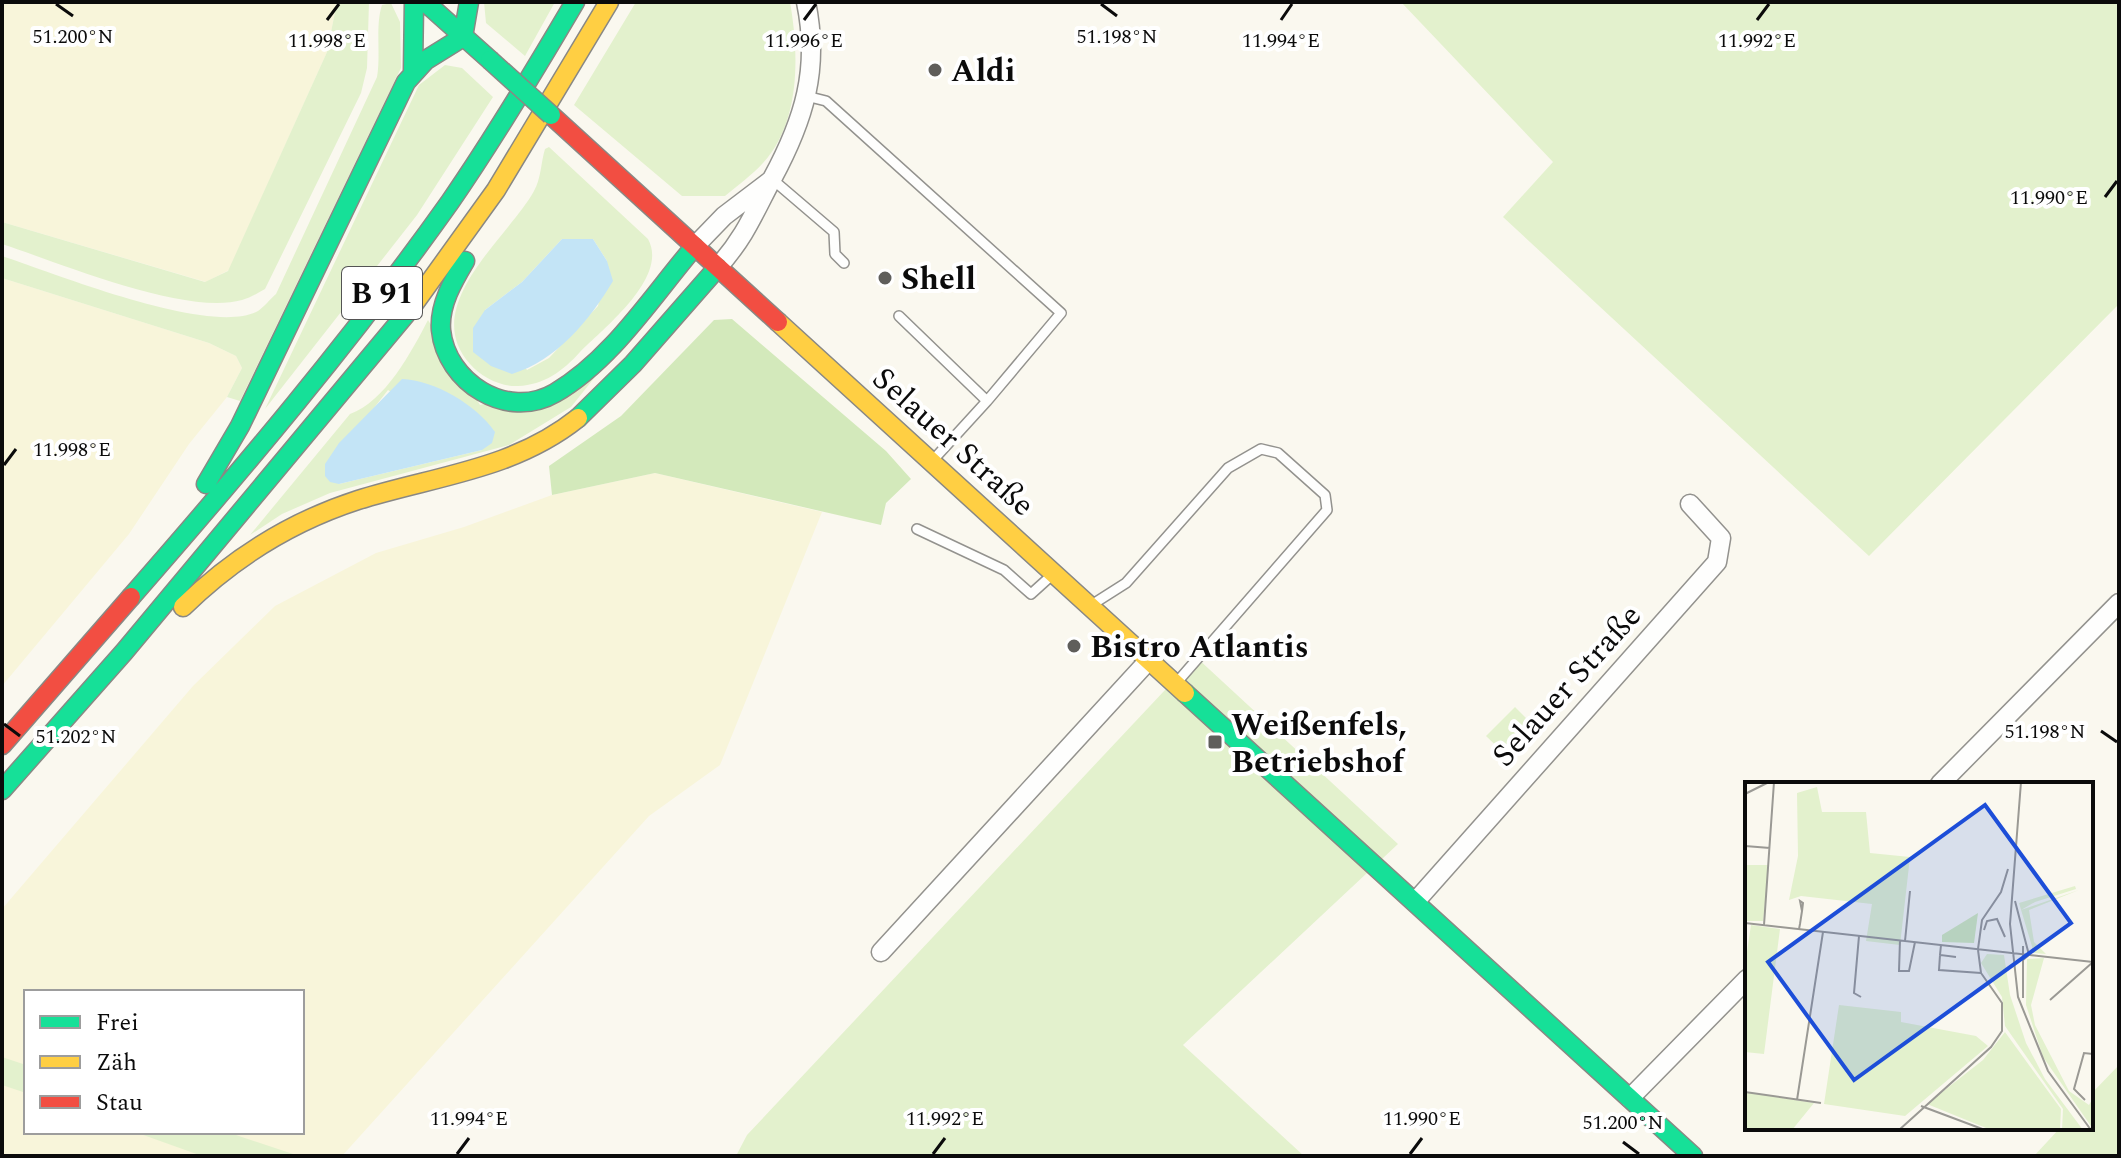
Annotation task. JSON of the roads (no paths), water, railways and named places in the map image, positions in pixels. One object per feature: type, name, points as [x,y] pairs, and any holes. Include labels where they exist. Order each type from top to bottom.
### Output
[{"type":"main road","points":[[160,562],[178,522],[203,489],[240,426],[413,71],[414,2]]},
{"type":"main road","name":"Selauer Straße","points":[[425,2],[1693,1156]]},
{"type":"main road","points":[[413,71],[463,37],[469,2]]},
{"type":"main road","name":"B 91","points":[[2,745],[268,436],[396,276],[506,119],[575,2]]},
{"type":"main road","name":"B 91","points":[[2,790],[124,652],[346,390],[412,307],[496,190],[609,2]]},
{"type":"main road","points":[[496,190],[491,220],[446,298],[441,327],[443,342],[455,370],[477,390],[501,401],[528,402],[565,387],[594,360],[695,246]]},
{"type":"main road","points":[[124,652],[163,630],[195,594],[235,560],[299,522],[352,502],[494,464],[559,433],[599,398],[718,267]]},
{"type":"street","points":[[718,267],[739,243],[756,216],[772,179],[793,143],[806,96],[812,29],[806,2]]},
{"type":"street","points":[[695,246],[724,216],[772,179]]},
{"type":"street","name":"Selauer Straße","points":[[1415,902],[1717,562],[1721,538],[1690,504]]},
{"type":"street","points":[[1942,782],[2119,603]]},
{"type":"street","points":[[881,952],[1149,660]]},
{"type":"street","points":[[1630,1098],[1745,981]]},
{"type":"lane","points":[[806,96],[826,101],[1061,313],[932,462]]},
{"type":"lane","points":[[772,179],[834,232],[835,254],[844,263]]},
{"type":"lane","points":[[899,316],[987,401]]},
{"type":"lane","points":[[1090,606],[1126,583],[1228,468],[1261,449],[1278,453],[1325,495],[1327,510],[1175,684]]},
{"type":"lane","points":[[917,529],[1004,570],[1031,594],[1054,573]]},
{"type":"water","points":[[562,239],[593,239],[607,261],[613,281],[582,324],[543,359],[512,374],[491,366],[473,352],[473,328],[485,310],[522,282]]},
{"type":"water","points":[[402,379],[441,389],[466,404],[495,432],[492,443],[482,450],[339,484],[330,482],[325,476],[325,464],[339,443]]},
{"type":"place","name":"Aldi","points":[[935,70]]},
{"type":"place","name":"Shell","points":[[885,278]]},
{"type":"place","name":"Bistro Atlantis","points":[[1074,646]]},
{"type":"place","name":"Weißenfels, Betriebshof","points":[[1215,742]]}]
